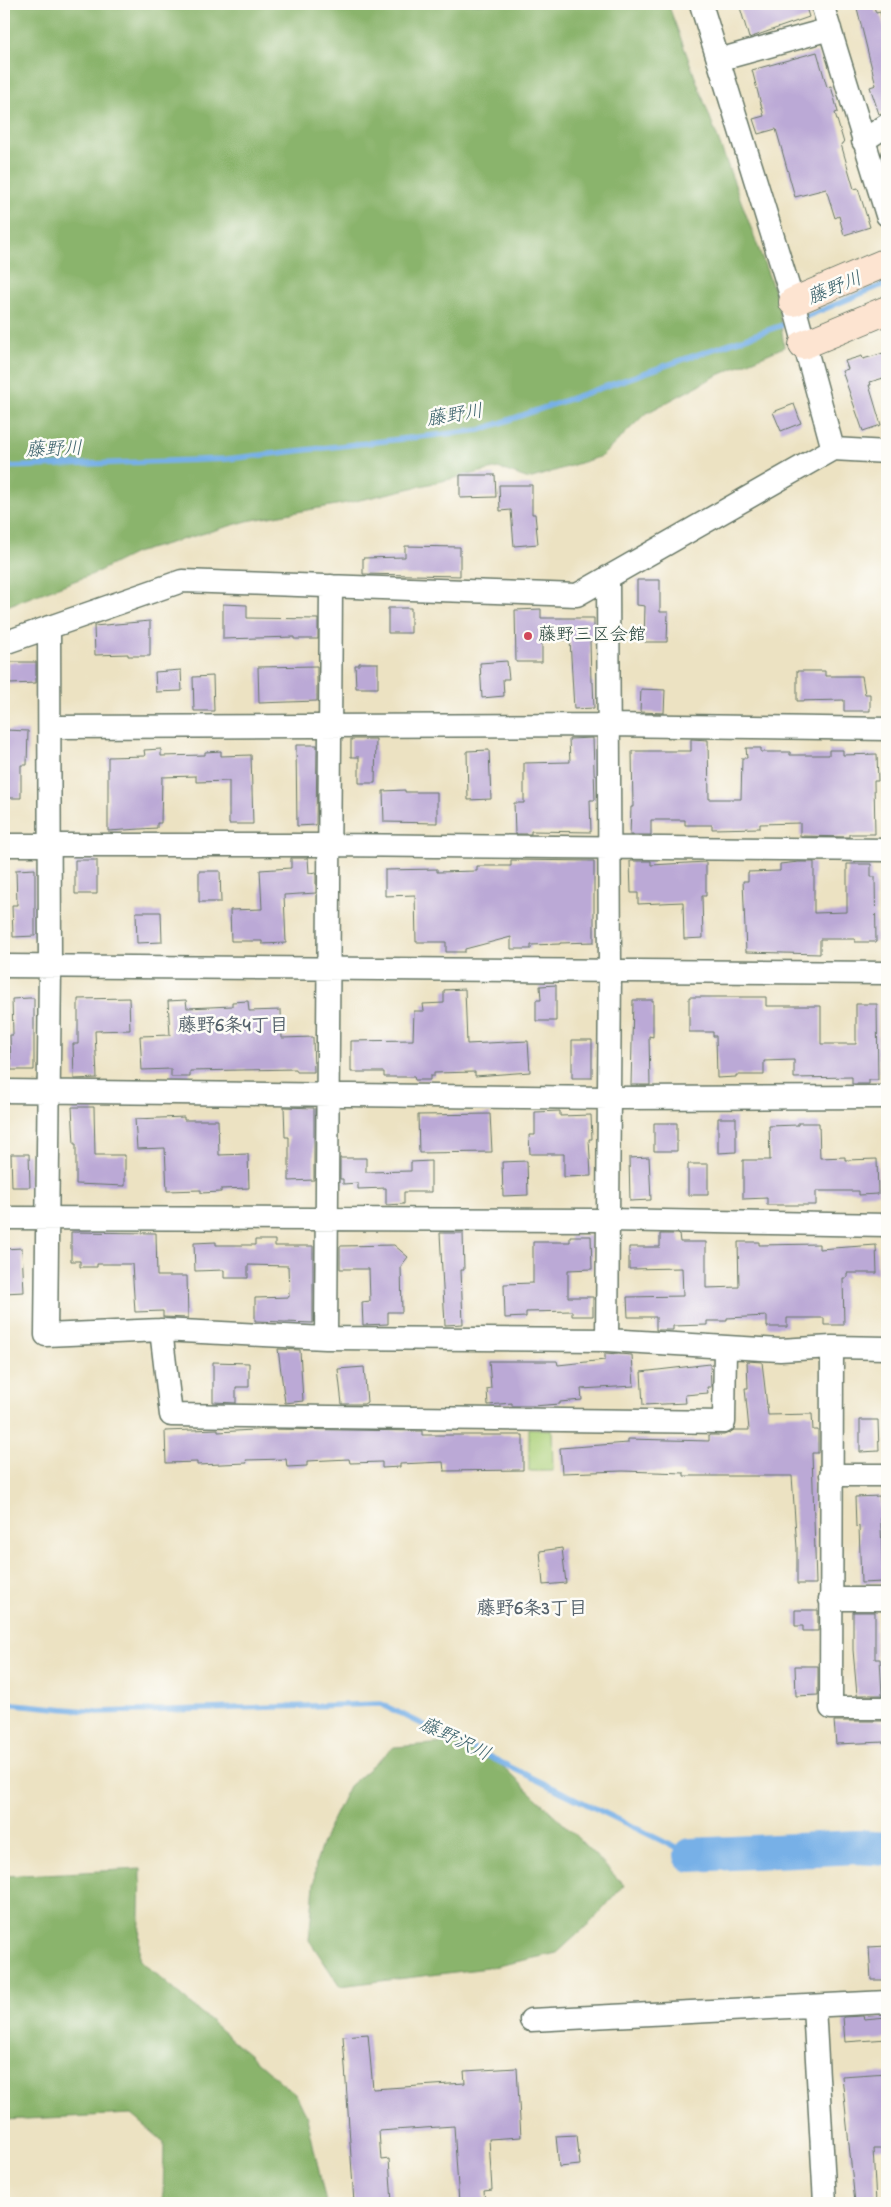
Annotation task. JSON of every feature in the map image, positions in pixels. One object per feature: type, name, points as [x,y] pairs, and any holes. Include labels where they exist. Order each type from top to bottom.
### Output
[{"type":"street","points":[[701,4],[792,302],[833,449]]},
{"type":"street","points":[[822,4],[887,214]]},
{"type":"street","points":[[718,60],[830,30]]},
{"type":"street","points":[[863,141],[887,125]]},
{"type":"street","points":[[792,302],[887,262]]},
{"type":"street","points":[[803,345],[887,310]]},
{"type":"street","points":[[4,642],[182,581],[577,595],[833,449],[887,452]]},
{"type":"street","points":[[607,1340],[610,970],[608,577]]},
{"type":"street","points":[[326,1338],[331,845],[331,586]]},
{"type":"street","points":[[49,627],[50,966],[46,1335],[162,1330],[326,1338],[607,1340],[780,1350],[832,1347],[887,1348]]},
{"type":"street","points":[[50,727],[608,725],[887,729]]},
{"type":"street","points":[[4,845],[331,845],[887,850]]},
{"type":"street","points":[[4,966],[887,973]]},
{"type":"street","points":[[4,1091],[608,1098],[887,1097]]},
{"type":"street","points":[[4,1218],[608,1220],[887,1225]]},
{"type":"street","points":[[162,1330],[171,1415],[724,1422],[725,1347]]},
{"type":"street","points":[[832,1347],[831,1708],[887,1708]]},
{"type":"street","points":[[831,1476],[887,1475]]},
{"type":"street","points":[[830,1599],[887,1599]]},
{"type":"street","points":[[531,2020],[887,2002]]},
{"type":"street","points":[[814,2006],[825,2203]]},
{"type":"green space","points":[[4,4],[668,4],[778,301],[784,347],[716,376],[645,414],[602,456],[529,479],[498,468],[347,503],[247,521],[135,553],[93,574],[4,607]]},
{"type":"green space","points":[[529,1428],[552,1430],[553,1471],[529,1471]]},
{"type":"green space","points":[[459,1742],[496,1760],[573,1833],[624,1885],[594,1919],[557,1953],[488,1968],[340,1986],[309,1940],[316,1862],[326,1833],[349,1786],[394,1747]]},
{"type":"green space","points":[[141,1869],[139,1959],[297,2096],[307,2117],[326,2203],[163,2203],[164,2142],[131,2114],[4,2120],[4,1876]]},
{"type":"building","points":[[739,4],[805,4],[809,17],[749,38]]},
{"type":"building","points":[[856,4],[873,4],[876,13],[880,12],[887,37],[887,112],[879,114],[870,87],[876,85]]},
{"type":"building","points":[[817,52],[827,87],[831,86],[838,112],[835,113],[844,143],[841,144],[854,189],[858,188],[870,227],[844,235],[839,216],[835,218],[826,189],[795,197],[776,129],[758,134],[753,119],[764,116],[752,70]]},
{"type":"building","points":[[887,352],[887,377],[870,382],[871,385],[869,385],[881,425],[863,431],[842,371],[848,369],[845,361],[862,356],[863,359]]},
{"type":"building","points":[[794,404],[801,423],[781,431],[773,412]]},
{"type":"building","points":[[460,475],[495,475],[496,497],[460,498]]},
{"type":"building","points":[[499,485],[532,485],[532,514],[535,514],[538,544],[514,546],[511,510],[500,511]]},
{"type":"building","points":[[405,546],[460,547],[460,576],[363,574],[363,558],[405,557]]},
{"type":"building","points":[[637,580],[660,580],[660,612],[668,612],[667,642],[644,642],[645,606],[637,605]]},
{"type":"building","points":[[223,604],[247,605],[247,618],[318,619],[318,639],[294,639],[294,637],[223,639]]},
{"type":"building","points":[[388,608],[411,608],[411,633],[388,633]]},
{"type":"building","points":[[541,609],[541,618],[594,618],[594,640],[590,640],[594,708],[574,709],[570,640],[542,640],[542,662],[516,662],[515,610]]},
{"type":"building","points":[[150,621],[150,656],[128,656],[128,654],[95,655],[94,626]]},
{"type":"building","points":[[507,661],[509,679],[503,679],[504,696],[482,698],[480,663]]},
{"type":"building","points":[[8,662],[36,662],[36,683],[9,684]]},
{"type":"building","points":[[359,663],[378,663],[378,688],[356,688],[355,665],[359,665]]},
{"type":"building","points":[[317,666],[317,701],[259,703],[258,667]]},
{"type":"building","points":[[181,670],[182,691],[156,692],[155,672]]},
{"type":"building","points":[[797,671],[825,671],[825,676],[862,676],[865,694],[870,694],[870,711],[844,711],[844,700],[797,701]]},
{"type":"building","points":[[213,676],[214,711],[194,711],[193,677]]},
{"type":"building","points":[[641,689],[665,690],[664,713],[640,712]]},
{"type":"building","points":[[5,730],[28,731],[27,765],[21,765],[21,798],[4,798]]},
{"type":"building","points":[[593,738],[595,800],[590,800],[591,832],[531,831],[531,834],[515,834],[514,803],[524,803],[524,763],[570,762],[569,739]]},
{"type":"building","points":[[351,739],[376,739],[375,783],[359,783],[359,757],[351,757]]},
{"type":"building","points":[[691,739],[708,740],[709,799],[741,799],[742,758],[747,758],[746,748],[761,748],[761,752],[790,752],[790,755],[829,755],[829,750],[843,750],[843,755],[877,754],[878,781],[874,781],[875,834],[849,834],[849,837],[800,836],[800,823],[760,824],[760,828],[712,829],[712,825],[685,825],[685,820],[651,820],[651,835],[630,835],[631,807],[633,807],[632,751],[691,751]]},
{"type":"building","points":[[296,745],[317,745],[316,825],[297,826]]},
{"type":"building","points":[[161,749],[161,756],[205,755],[205,752],[221,751],[221,756],[251,755],[253,824],[229,824],[229,781],[196,782],[196,776],[162,777],[161,823],[157,823],[157,828],[108,831],[108,757],[145,756],[144,750]]},
{"type":"building","points":[[489,750],[491,799],[468,800],[467,751]]},
{"type":"building","points":[[405,790],[405,792],[437,792],[437,823],[384,822],[383,791]]},
{"type":"building","points":[[291,858],[308,858],[309,873],[316,872],[316,893],[284,895],[286,943],[262,944],[262,941],[231,941],[230,910],[262,909],[260,870],[291,868]]},
{"type":"building","points":[[75,860],[97,860],[97,894],[75,894]]},
{"type":"building","points":[[511,860],[594,861],[594,942],[531,945],[531,949],[511,949],[511,937],[465,949],[465,952],[446,952],[446,942],[416,942],[415,895],[385,896],[385,870],[437,869],[437,872],[477,871],[477,866],[511,866]]},
{"type":"building","points":[[630,861],[651,861],[651,865],[706,862],[706,896],[702,896],[703,938],[684,939],[683,902],[638,904],[638,893],[631,893]]},
{"type":"building","points":[[814,862],[814,913],[847,912],[847,864],[871,864],[871,877],[875,877],[876,942],[855,942],[855,939],[820,939],[820,954],[746,952],[743,881],[748,881],[748,872],[780,871],[780,864]]},
{"type":"building","points":[[35,869],[35,936],[13,937],[12,905],[17,905],[16,870]]},
{"type":"building","points":[[199,871],[220,871],[221,902],[199,902]]},
{"type":"building","points":[[136,912],[161,912],[162,942],[137,943]]},
{"type":"building","points":[[556,985],[556,1021],[536,1021],[536,1000],[541,1000],[540,986]]},
{"type":"building","points":[[465,989],[467,1044],[528,1041],[530,1072],[475,1076],[475,1072],[434,1073],[434,1076],[430,1076],[430,1080],[415,1080],[414,1077],[384,1077],[384,1072],[351,1072],[351,1041],[413,1040],[414,1011],[424,1011],[423,1004],[444,1003],[444,990]]},
{"type":"building","points":[[689,997],[766,997],[766,1006],[821,1006],[821,1044],[856,1044],[856,1004],[877,1004],[878,1080],[869,1080],[869,1084],[852,1084],[852,1077],[794,1078],[794,1060],[764,1061],[764,1075],[736,1075],[736,1077],[717,1078],[716,1036],[713,1036],[713,1032],[689,1032]]},
{"type":"building","points":[[34,998],[34,1070],[11,1070],[10,1035],[13,1035],[12,999]]},
{"type":"building","points":[[129,998],[130,1030],[95,1031],[97,1078],[74,1079],[73,1044],[78,1044],[78,999]]},
{"type":"building","points":[[186,1000],[187,1008],[232,1006],[232,1002],[248,1001],[249,1011],[281,1010],[282,1038],[313,1037],[314,1072],[297,1072],[296,1069],[190,1071],[190,1077],[171,1077],[171,1069],[142,1070],[140,1036],[170,1035],[168,1001]]},
{"type":"building","points":[[633,1000],[653,1000],[653,1037],[649,1036],[650,1085],[631,1085]]},
{"type":"building","points":[[572,1040],[592,1040],[592,1078],[572,1078]]},
{"type":"building","points":[[72,1107],[94,1107],[95,1155],[125,1155],[125,1186],[76,1184],[76,1144],[74,1144]]},
{"type":"building","points":[[284,1107],[314,1108],[314,1180],[289,1181],[289,1137],[285,1137]]},
{"type":"building","points":[[560,1111],[560,1116],[591,1115],[592,1139],[589,1139],[591,1176],[564,1177],[564,1154],[530,1154],[529,1135],[535,1135],[535,1112]]},
{"type":"building","points":[[490,1114],[492,1152],[419,1153],[418,1115]]},
{"type":"building","points":[[184,1117],[184,1120],[218,1120],[219,1155],[248,1154],[249,1188],[221,1189],[221,1192],[201,1193],[201,1190],[167,1191],[165,1148],[137,1149],[135,1119]]},
{"type":"building","points":[[718,1118],[736,1118],[736,1152],[718,1153]]},
{"type":"building","points":[[654,1123],[677,1123],[677,1151],[654,1151]]},
{"type":"building","points":[[798,1123],[819,1123],[820,1158],[845,1157],[845,1160],[877,1159],[878,1194],[859,1195],[859,1191],[816,1191],[816,1205],[767,1205],[767,1198],[743,1199],[743,1160],[770,1160],[769,1126],[798,1125]]},
{"type":"building","points":[[11,1154],[29,1154],[30,1187],[12,1187]]},
{"type":"building","points":[[649,1157],[651,1200],[630,1201],[629,1158]]},
{"type":"building","points":[[340,1158],[366,1158],[366,1172],[411,1171],[411,1162],[431,1161],[431,1192],[404,1192],[404,1204],[386,1205],[386,1188],[358,1189],[358,1183],[343,1184],[343,1179],[340,1179]]},
{"type":"building","points":[[527,1161],[528,1195],[503,1196],[502,1162]]},
{"type":"building","points":[[688,1164],[708,1164],[708,1195],[688,1195]]},
{"type":"building","points":[[71,1232],[156,1233],[157,1276],[187,1276],[188,1318],[163,1317],[163,1311],[135,1312],[132,1264],[97,1264],[97,1267],[80,1267],[80,1261],[71,1261]]},
{"type":"building","points":[[440,1233],[463,1233],[464,1270],[461,1270],[463,1324],[445,1325]]},
{"type":"building","points":[[660,1234],[679,1234],[680,1242],[706,1242],[706,1288],[739,1287],[738,1242],[759,1242],[759,1245],[819,1244],[819,1249],[876,1245],[877,1273],[847,1273],[847,1278],[843,1278],[844,1325],[824,1325],[824,1318],[787,1318],[787,1327],[767,1327],[767,1316],[727,1318],[727,1321],[707,1321],[707,1325],[673,1326],[673,1330],[656,1330],[656,1317],[628,1317],[627,1297],[683,1296],[682,1268],[629,1269],[629,1247],[660,1247]]},
{"type":"building","points":[[570,1236],[591,1236],[592,1269],[568,1270],[568,1297],[593,1297],[593,1316],[572,1316],[572,1311],[526,1312],[526,1317],[505,1318],[504,1284],[533,1283],[533,1242],[570,1242]]},
{"type":"building","points":[[255,1240],[275,1240],[275,1246],[313,1246],[313,1323],[255,1321],[255,1298],[289,1297],[288,1266],[248,1265],[248,1278],[224,1278],[224,1270],[195,1271],[194,1243],[216,1242],[216,1245],[255,1245]]},
{"type":"building","points":[[394,1245],[408,1257],[401,1266],[402,1312],[388,1312],[388,1324],[363,1325],[362,1302],[370,1301],[369,1269],[340,1269],[340,1246]]},
{"type":"building","points":[[22,1248],[24,1292],[4,1293],[4,1249]]},
{"type":"building","points":[[278,1349],[300,1350],[303,1401],[285,1403]]},
{"type":"building","points":[[605,1353],[632,1355],[634,1386],[581,1389],[582,1400],[560,1402],[560,1404],[512,1406],[512,1403],[488,1405],[487,1389],[491,1388],[489,1361],[557,1361],[558,1365],[605,1360]]},
{"type":"building","points":[[747,1361],[762,1362],[768,1415],[812,1414],[813,1430],[818,1430],[818,1453],[812,1453],[816,1584],[797,1584],[797,1548],[792,1476],[684,1476],[684,1473],[623,1471],[562,1473],[560,1448],[628,1443],[628,1439],[709,1441],[709,1435],[724,1435],[734,1430],[749,1430],[745,1388],[748,1388]]},
{"type":"building","points":[[213,1362],[249,1363],[249,1387],[236,1387],[236,1403],[213,1402]]},
{"type":"building","points":[[710,1364],[711,1387],[707,1387],[708,1393],[685,1395],[686,1403],[643,1405],[641,1372]]},
{"type":"building","points":[[364,1367],[367,1402],[364,1404],[342,1404],[338,1369]]},
{"type":"building","points":[[860,1420],[878,1420],[879,1451],[860,1452]]},
{"type":"building","points":[[218,1429],[218,1432],[271,1429],[422,1431],[422,1435],[523,1435],[523,1470],[444,1471],[443,1462],[400,1464],[400,1467],[382,1468],[382,1462],[350,1463],[349,1459],[307,1461],[307,1466],[287,1467],[286,1459],[246,1460],[247,1463],[197,1465],[197,1462],[166,1463],[165,1431]]},
{"type":"building","points":[[880,1496],[883,1582],[861,1583],[859,1526],[856,1527],[855,1497]]},
{"type":"building","points":[[562,1548],[566,1583],[543,1585],[540,1551]]},
{"type":"building","points":[[795,1610],[818,1610],[818,1631],[803,1631],[803,1626],[795,1626]]},
{"type":"building","points":[[853,1612],[875,1612],[875,1659],[880,1659],[882,1695],[857,1695],[853,1650]]},
{"type":"building","points":[[795,1666],[818,1666],[818,1695],[796,1696]]},
{"type":"building","points":[[834,1721],[884,1721],[885,1742],[836,1744]]},
{"type":"building","points":[[887,1946],[887,1980],[871,1980],[869,1947]]},
{"type":"building","points":[[863,2016],[864,2019],[887,2017],[887,2039],[845,2042],[843,2017]]},
{"type":"building","points":[[368,2034],[373,2089],[465,2083],[464,2071],[517,2068],[521,2137],[489,2139],[492,2190],[484,2191],[485,2203],[459,2203],[454,2126],[379,2131],[381,2160],[389,2159],[392,2203],[354,2203],[343,2036]]},
{"type":"building","points":[[887,2073],[887,2149],[873,2149],[876,2203],[855,2203],[842,2076]]},
{"type":"building","points":[[577,2135],[580,2165],[559,2167],[556,2136]]},
{"type":"waterway","name":"藤野川","points":[[803,318],[887,283]]},
{"type":"waterway","name":"藤野川","points":[[4,467],[227,459],[480,430],[794,321]]},
{"type":"waterway","name":"藤野沢川","points":[[4,1703],[98,1712],[381,1704],[691,1855]]},
{"type":"waterway","name":"藤野沢川","points":[[691,1855],[858,1847],[887,1849]]},
{"type":"place","name":"藤野三区会館","points":[[528,636]]},
{"type":"district","name":"藤野6条4丁目","points":[[233,1026]]},
{"type":"district","name":"藤野6条3丁目","points":[[532,1609]]}]
